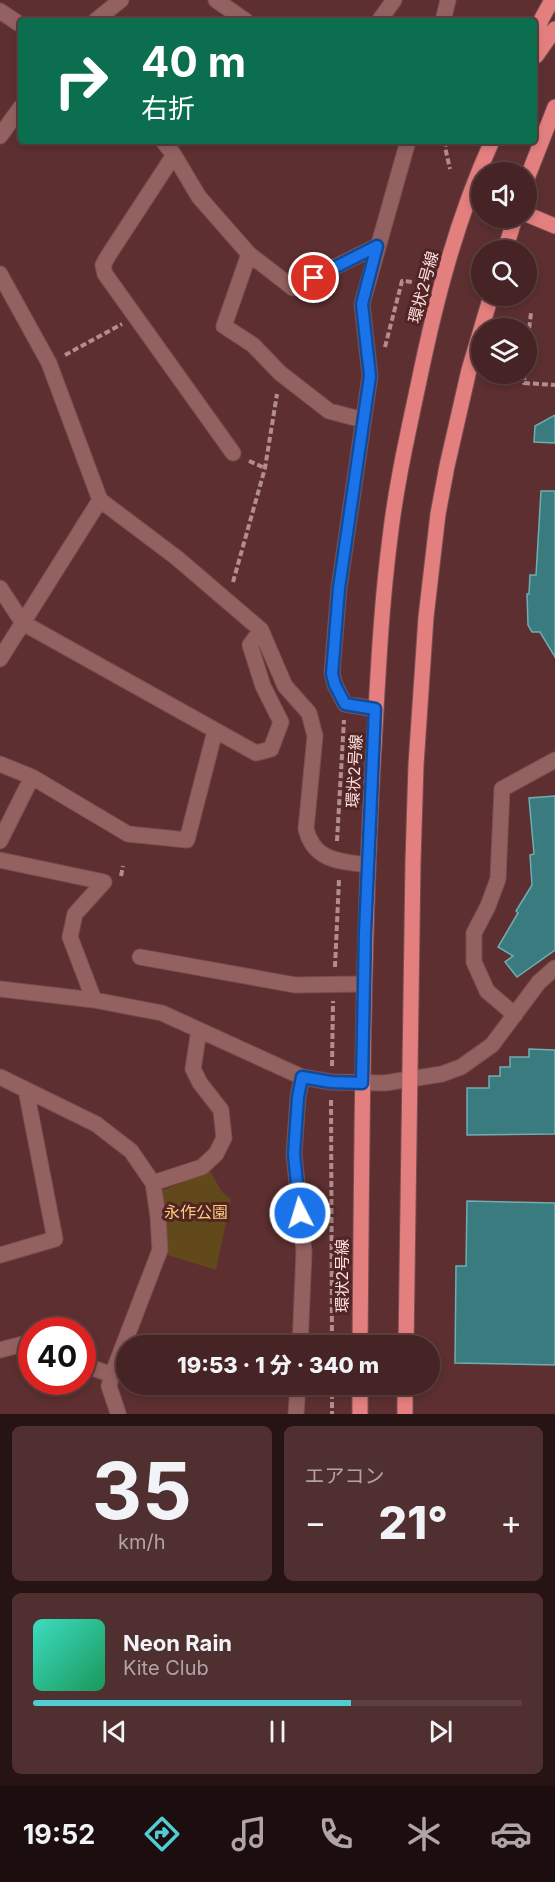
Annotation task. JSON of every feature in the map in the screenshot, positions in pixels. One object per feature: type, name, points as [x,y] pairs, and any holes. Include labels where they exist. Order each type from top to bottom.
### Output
[{"type":"main road","points":[[537,38],[541,20],[552,0]]},
{"type":"main road","points":[[537,54],[555,29]]},
{"type":"main road","points":[[534,162],[555,107]]},
{"type":"main road","name":"環状2号線","points":[[486,162],[491,144]]},
{"type":"main road","name":"環状2号線","points":[[360,1335],[363,984],[367,865],[375,709],[386,577],[398,488],[437,300],[471,208]]},
{"type":"main road","points":[[537,219],[555,226]]},
{"type":"main road","points":[[406,1335],[416,765],[427,607],[438,514],[447,466],[488,306]]},
{"type":"main road","points":[[360,1395],[360,1414]]},
{"type":"main road","points":[[405,1395],[405,1414]]},
{"type":"street","points":[[99,18],[121,0]]},
{"type":"street","points":[[216,0],[242,18]]},
{"type":"street","points":[[381,18],[393,0]]},
{"type":"street","points":[[444,18],[447,0]]},
{"type":"street","points":[[0,10],[18,23]]},
{"type":"street","points":[[0,136],[18,111]]},
{"type":"street","points":[[165,144],[199,197],[249,254],[293,288],[377,246]]},
{"type":"street","points":[[375,709],[345,704],[332,674],[339,588],[370,376],[362,304],[407,144]]},
{"type":"street","points":[[174,155],[117,242],[104,265],[105,274],[233,453]]},
{"type":"street","points":[[249,254],[224,326],[253,345],[280,373],[329,411],[363,420]]},
{"type":"street","points":[[0,274],[49,363],[100,500],[177,558],[261,630],[285,686],[309,713],[315,736],[306,829],[309,840],[325,856],[367,865]]},
{"type":"street","points":[[0,659],[100,500]]},
{"type":"street","points":[[0,588],[23,623],[256,753],[271,749],[281,722],[263,686],[250,645],[261,630]]},
{"type":"street","points":[[0,764],[32,777],[128,834],[187,840],[215,731]]},
{"type":"street","points":[[515,1015],[487,991],[474,962],[474,933],[488,906],[498,879],[502,789],[555,760]]},
{"type":"street","points":[[0,841],[32,777]]},
{"type":"street","points":[[0,860],[104,882],[75,914],[70,937],[94,1000]]},
{"type":"street","points":[[140,957],[296,985],[363,984]]},
{"type":"street","points":[[0,989],[94,1000],[162,1013],[302,1077],[331,1082],[362,1083],[409,1081],[442,1074],[461,1066],[492,1045],[538,982],[555,968]]},
{"type":"street","points":[[153,1183],[202,1167],[216,1154],[224,1138],[221,1110],[200,1083],[193,1069],[199,1030]]},
{"type":"street","points":[[0,1077],[96,1124],[131,1151],[153,1183],[160,1250],[109,1386],[118,1413]]},
{"type":"street","points":[[300,1335],[304,1252],[294,1154],[298,1097],[302,1077]]},
{"type":"street","points":[[0,1255],[55,1239],[26,1090]]},
{"type":"street","points":[[0,1350],[18,1345]]},
{"type":"street","points":[[96,1369],[112,1375]]},
{"type":"street","points":[[294,1414],[297,1395]]},
{"type":"path","points":[[446,144],[450,169]]},
{"type":"path","points":[[367,352],[387,346],[402,281],[413,282]]},
{"type":"path","points":[[530,318],[531,312]]},
{"type":"path","points":[[49,363],[135,316]]},
{"type":"path","points":[[228,603],[264,468],[280,373]]},
{"type":"path","points":[[537,384],[555,385]]},
{"type":"path","points":[[332,1335],[331,1082],[340,883],[336,860],[345,704]]},
{"type":"path","points":[[332,1395],[332,1414]]},
{"type":"green space","name":"永作公園","points":[[210,1171],[222,1192],[231,1199],[216,1270],[168,1255],[163,1190]]},
{"type":"building","points":[[555,415],[555,443],[534,442],[535,426]]},
{"type":"building","points":[[541,491],[555,491],[555,657],[540,632],[532,632],[528,625],[527,594],[529,594],[530,575],[536,575]]},
{"type":"building","points":[[555,796],[555,950],[517,977],[505,962],[513,956],[498,947],[532,885],[530,855],[534,854],[529,798]]},
{"type":"building","points":[[529,1049],[555,1050],[555,1134],[467,1135],[467,1088],[489,1088],[489,1076],[500,1076],[500,1067],[510,1067],[510,1057],[529,1057]]},
{"type":"building","points":[[467,1201],[555,1203],[555,1365],[455,1363],[456,1266],[466,1266]]},
{"type":"route","points":[[300,1213],[294,1154],[298,1097],[302,1077],[331,1082],[362,1083],[367,865],[375,709],[345,704],[339,695],[332,674],[339,588],[370,376],[362,304],[377,246],[314,278]]}]
